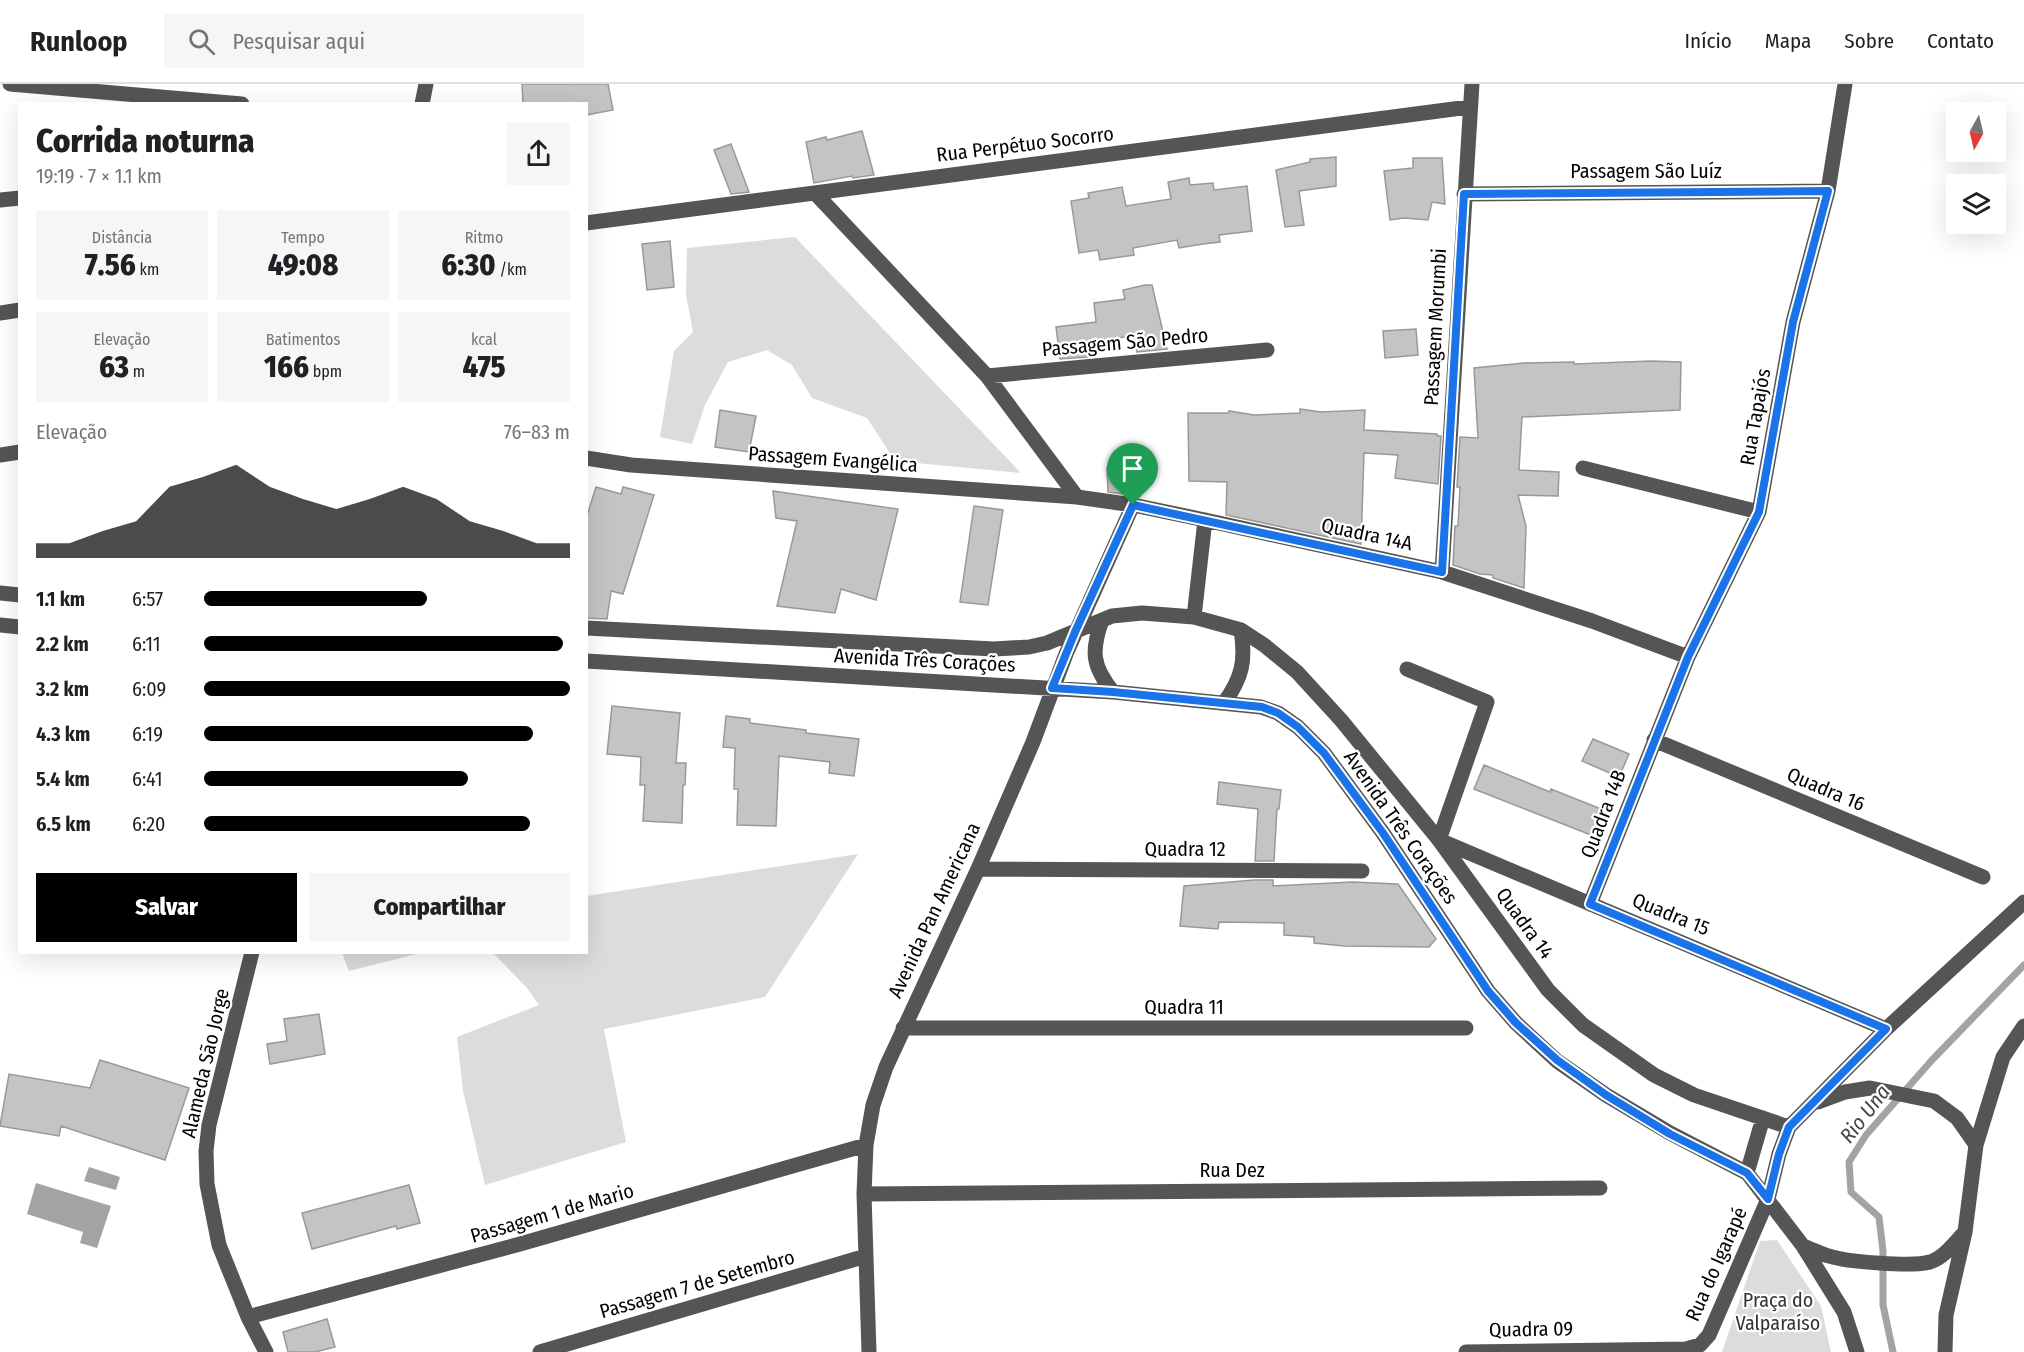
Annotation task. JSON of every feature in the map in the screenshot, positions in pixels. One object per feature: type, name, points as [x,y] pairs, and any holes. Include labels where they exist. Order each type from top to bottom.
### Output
[{"type":"street","points":[[10,84],[219,102]]},
{"type":"street","points":[[422,102],[426,84]]},
{"type":"street","name":"Passagem Morumbi","points":[[1442,572],[1472,84]]},
{"type":"street","name":"Rua Tapajós","points":[[1654,740],[1688,657],[1759,512],[1793,322],[1828,191],[1845,84]]},
{"type":"street","name":"Rua Perpétuo Socorro","points":[[588,223],[1469,107]]},
{"type":"street","name":"Passagem São Luíz","points":[[1464,194],[1828,191]]},
{"type":"street","points":[[815,193],[987,376],[1077,497]]},
{"type":"street","points":[[0,200],[18,198]]},
{"type":"street","points":[[0,313],[18,310]]},
{"type":"street","name":"Passagem São Pedro","points":[[987,376],[1267,350]]},
{"type":"street","points":[[0,455],[18,452]]},
{"type":"street","name":"Passagem Evangélica","points":[[588,458],[631,465],[1077,497],[1133,505]]},
{"type":"street","points":[[1583,468],[1759,512]]},
{"type":"street","name":"Quadra 14A","points":[[1133,505],[1442,572],[1592,621],[1688,657]]},
{"type":"street","name":"Avenida Pan Americana","points":[[869,1352],[864,1194],[866,1145],[873,1106],[886,1067],[978,869],[1033,742],[1075,632],[1133,505]]},
{"type":"street","points":[[1194,616],[1205,520]]},
{"type":"street","points":[[0,593],[18,595]]},
{"type":"street","name":"Avenida Três Corações","points":[[588,628],[994,649],[1047,643],[1112,616],[1142,613],[1194,616],[1241,630],[1264,645],[1297,672],[1341,720],[1439,840]]},
{"type":"street","points":[[1102,620],[1095,640],[1095,659],[1101,677],[1113,692]]},
{"type":"street","points":[[0,625],[18,627]]},
{"type":"street","points":[[1224,703],[1235,687],[1242,669],[1244,650],[1241,630]]},
{"type":"street","name":"Avenida Três Corações","points":[[588,661],[1113,692],[1262,707],[1278,713],[1298,727],[1324,753],[1383,833],[1488,991],[1516,1023],[1557,1060],[1606,1095],[1670,1134],[1747,1173],[1803,1246],[1844,1312],[1857,1352]]},
{"type":"street","points":[[1407,669],[1487,702],[1439,840]]},
{"type":"street","name":"Quadra 16","points":[[1654,740],[1983,877]]},
{"type":"street","name":"Quadra 14B","points":[[1590,904],[1654,740]]},
{"type":"street","name":"Quadra 15","points":[[1439,840],[1886,1029]]},
{"type":"street","name":"Quadra 14","points":[[1439,840],[1548,990],[1583,1025],[1654,1075],[1694,1095],[1789,1127]]},
{"type":"street","name":"Quadra 12","points":[[978,869],[1362,871]]},
{"type":"street","points":[[1768,1199],[1779,1154],[1789,1127],[1886,1029],[2024,902]]},
{"type":"street","name":"Alameda São Jorge","points":[[252,954],[209,1125],[206,1151],[207,1184],[219,1245],[248,1317],[266,1352]]},
{"type":"street","name":"Quadra 11","points":[[903,1028],[1466,1028]]},
{"type":"street","points":[[1945,1352],[1946,1315],[1965,1232],[1976,1145],[2003,1057],[2022,1033]]},
{"type":"street","points":[[1815,1102],[1845,1092],[1870,1088],[1934,1101],[1957,1118],[1976,1145]]},
{"type":"street","points":[[1747,1173],[1763,1118]]},
{"type":"street","name":"Passagem 1 de Mario","points":[[248,1317],[520,1244],[866,1145]]},
{"type":"street","name":"Rua Dez","points":[[864,1194],[1600,1188]]},
{"type":"street","name":"Rua do Igarapé","points":[[1597,1350],[1686,1349],[1700,1345],[1709,1335],[1768,1199]]},
{"type":"street","points":[[1803,1246],[1829,1256],[1852,1261],[1919,1264],[1931,1262],[1941,1256],[1965,1232]]},
{"type":"street","name":"Passagem 7 de Setembro","points":[[540,1352],[866,1256]]},
{"type":"street","name":"Quadra 09","points":[[1466,1352],[1597,1350]]},
{"type":"green space","points":[[795,237],[1021,473],[895,461],[867,418],[812,398],[792,365],[767,350],[728,362],[705,405],[692,444],[660,437],[674,351],[693,332],[686,295],[687,248]]},
{"type":"green space","points":[[858,854],[765,997],[604,1029],[626,1142],[485,1185],[463,1091],[457,1037],[539,1005],[527,988],[494,954],[588,954],[588,896]]},
{"type":"green space","points":[[343,954],[417,954],[349,971]]},
{"type":"green space","name":"Praça do Valparaíso","points":[[1777,1240],[1821,1306],[1831,1352],[1722,1352],[1760,1241]]},
{"type":"shaded area","points":[[89,1167],[120,1177],[116,1190],[84,1181]]},
{"type":"shaded area","points":[[36,1183],[111,1206],[97,1248],[80,1243],[83,1232],[27,1214]]},
{"type":"building","points":[[522,84],[608,84],[613,110],[588,115],[588,102],[523,102]]},
{"type":"building","points":[[862,131],[874,175],[853,178],[852,176],[814,183],[806,142],[826,137],[827,140]]},
{"type":"building","points":[[731,144],[749,192],[731,194],[714,150]]},
{"type":"building","points":[[1336,157],[1336,186],[1299,191],[1304,225],[1285,227],[1276,170],[1310,162],[1310,159]]},
{"type":"building","points":[[1413,158],[1442,158],[1445,204],[1432,202],[1428,220],[1404,218],[1390,220],[1384,171],[1413,168]]},
{"type":"building","points":[[1189,178],[1190,185],[1213,183],[1214,190],[1247,186],[1252,231],[1219,235],[1220,242],[1179,248],[1177,240],[1133,248],[1134,255],[1100,260],[1098,250],[1079,253],[1071,201],[1089,198],[1088,193],[1122,187],[1126,206],[1171,199],[1168,182]]},
{"type":"building","points":[[670,241],[674,287],[647,290],[642,244]]},
{"type":"building","points":[[1152,285],[1167,349],[1137,352],[1133,336],[1087,342],[1088,357],[1060,359],[1056,327],[1096,322],[1094,303],[1125,299],[1123,290]]},
{"type":"building","points":[[1416,329],[1418,355],[1385,358],[1383,331]]},
{"type":"building","points":[[1681,362],[1680,410],[1522,417],[1519,470],[1559,472],[1558,496],[1518,495],[1526,526],[1524,588],[1493,578],[1493,575],[1480,574],[1453,565],[1455,526],[1458,526],[1460,487],[1457,487],[1460,437],[1478,438],[1474,368],[1524,363]]},
{"type":"building","points":[[1300,409],[1321,412],[1365,410],[1364,430],[1441,436],[1438,484],[1395,478],[1398,455],[1364,453],[1361,544],[1226,515],[1227,482],[1189,481],[1188,413],[1229,413],[1229,411],[1254,415],[1300,413]]},
{"type":"building","points":[[720,410],[756,416],[749,452],[715,447]]},
{"type":"building","points":[[1107,468],[1141,473],[1140,496],[1108,492]]},
{"type":"building","points":[[596,487],[621,494],[623,487],[654,495],[623,594],[611,591],[607,619],[588,618],[588,513]]},
{"type":"building","points":[[773,491],[898,509],[876,600],[841,589],[835,613],[777,606],[797,521],[776,518]]},
{"type":"building","points":[[974,506],[1003,510],[988,605],[960,602]]},
{"type":"building","points":[[612,706],[680,713],[676,763],[686,763],[682,823],[643,821],[645,785],[640,785],[641,757],[607,754]]},
{"type":"building","points":[[726,716],[750,719],[750,723],[806,730],[806,733],[859,739],[854,776],[829,773],[830,762],[779,756],[776,826],[737,825],[738,789],[734,789],[735,748],[723,747]]},
{"type":"building","points":[[1593,739],[1629,754],[1619,777],[1582,761]]},
{"type":"building","points":[[1484,765],[1550,792],[1551,789],[1606,811],[1596,837],[1474,789]]},
{"type":"building","points":[[1219,782],[1281,790],[1279,809],[1277,809],[1274,861],[1255,861],[1258,809],[1217,804]]},
{"type":"building","points":[[1273,880],[1273,886],[1352,882],[1398,884],[1436,939],[1429,947],[1344,946],[1314,943],[1314,937],[1284,935],[1284,923],[1219,922],[1218,929],[1180,926],[1184,886]]},
{"type":"building","points":[[319,1014],[325,1054],[270,1064],[267,1044],[287,1041],[284,1019]]},
{"type":"building","points":[[100,1060],[189,1088],[165,1160],[61,1126],[59,1136],[0,1126],[9,1074],[90,1088]]},
{"type":"building","points":[[409,1185],[420,1223],[397,1229],[396,1226],[312,1249],[302,1213]]},
{"type":"building","points":[[327,1319],[335,1347],[315,1352],[288,1352],[283,1332]]},
{"type":"waterway","name":"Rio Una","points":[[1893,1352],[1883,1305],[1883,1251],[1879,1217],[1851,1192],[1849,1162],[1866,1135],[1932,1060],[2024,965]]},
{"type":"route","points":[[1828,191],[1793,322],[1759,512],[1688,657],[1590,904],[1718,956],[1886,1029],[1789,1127],[1779,1154],[1768,1199],[1747,1173],[1670,1134],[1606,1095],[1557,1060],[1516,1023],[1488,991],[1383,833],[1324,753],[1298,727],[1278,713],[1262,707],[1052,688],[1065,654],[1133,505],[1442,572],[1464,194],[1828,191]]}]
